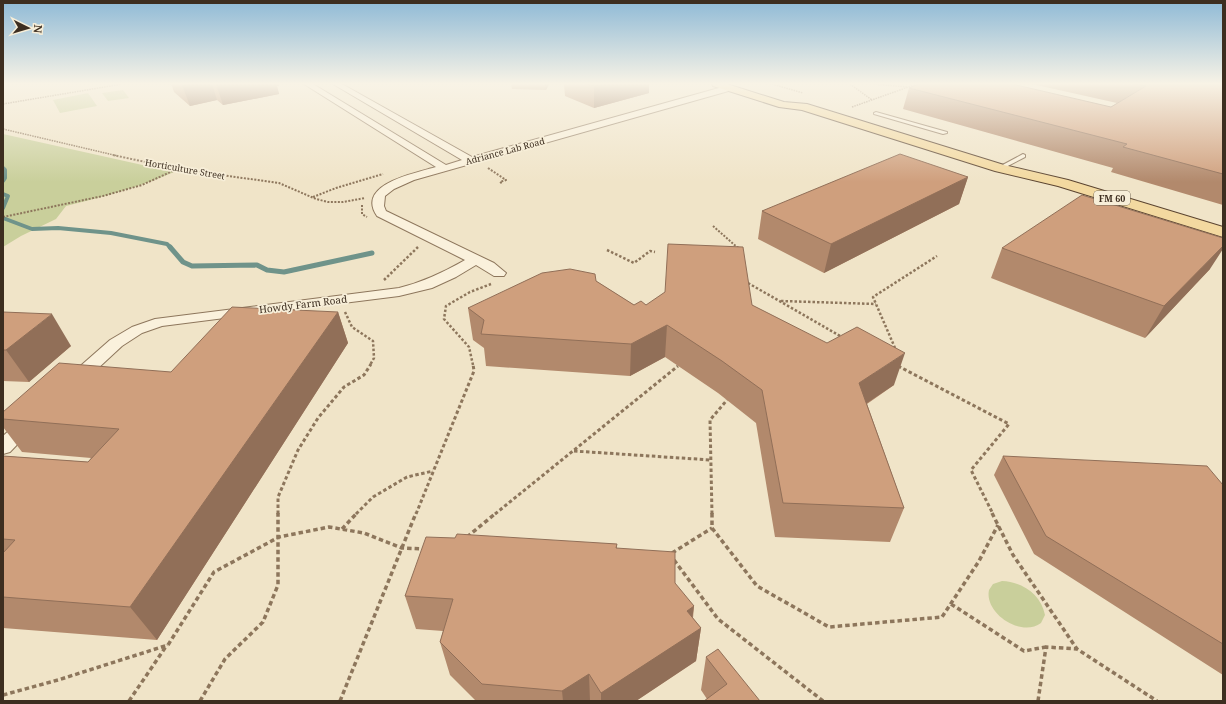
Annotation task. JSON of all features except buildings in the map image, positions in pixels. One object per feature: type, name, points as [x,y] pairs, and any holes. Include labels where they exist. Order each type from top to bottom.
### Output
[{"type":"main road","name":"FM 60","points":[[835,117],[1000,168],[1052,190],[1163,219],[1223,232]]},
{"type":"main road","name":"FM 60","points":[[1163,219],[1223,244]]},
{"type":"street","points":[[361,117],[444,168]]},
{"type":"street","points":[[394,117],[469,160]]},
{"type":"street","name":"Adriance Lab Road","points":[[370,197],[397,183],[469,160],[625,117]]},
{"type":"street","points":[[370,197],[381,213],[474,260],[489,266],[499,273]]},
{"type":"street","name":"Howdy Farm Road","points":[[64,391],[116,343],[137,330],[160,322],[399,292],[427,285],[451,274],[474,260]]},
{"type":"street","points":[[3,447],[37,414],[11,416]]},
{"type":"lane","points":[[889,117],[945,133]]},
{"type":"lane","points":[[1000,168],[1023,156]]},
{"type":"path","name":"Horticulture Street","points":[[3,129],[178,169],[274,182],[290,186],[313,198],[336,203],[362,199]]},
{"type":"path","points":[[486,165],[489,171],[506,180],[500,182],[503,184]]},
{"type":"path","points":[[3,217],[102,196],[142,184],[178,169]]},
{"type":"path","points":[[313,198],[336,188],[388,172]]},
{"type":"path","points":[[370,197],[362,199],[362,214],[372,220]]},
{"type":"path","points":[[714,226],[739,249]]},
{"type":"path","points":[[381,283],[422,244]]},
{"type":"path","points":[[607,250],[634,263],[650,251],[655,252]]},
{"type":"path","points":[[898,355],[873,297],[937,256]]},
{"type":"path","points":[[340,701],[474,371],[469,347],[444,319],[446,306],[470,292],[504,279],[499,273]]},
{"type":"path","points":[[747,277],[748,284],[843,338],[836,341]]},
{"type":"path","points":[[200,701],[225,659],[263,622],[278,585],[278,497],[298,450],[318,418],[344,387],[364,374],[374,358],[373,341],[352,327],[345,313],[346,304],[350,299]]},
{"type":"path","points":[[779,301],[876,304]]},
{"type":"path","points":[[901,362],[904,369]]},
{"type":"path","points":[[462,541],[678,366]]},
{"type":"path","points":[[897,366],[1009,424],[971,470],[1013,555],[1077,649],[1157,701]]},
{"type":"path","points":[[727,400],[710,420],[712,528],[757,586],[829,627],[942,617],[979,561],[998,525]]},
{"type":"path","points":[[573,451],[711,460]]},
{"type":"path","points":[[342,529],[373,497],[407,477],[434,471]]},
{"type":"path","points":[[129,701],[168,645],[214,572],[279,537],[328,527],[364,533],[402,548],[426,549]]},
{"type":"path","points":[[712,528],[670,555],[718,619],[823,701]]},
{"type":"path","points":[[950,604],[1024,651],[1046,647],[1077,649]]},
{"type":"path","points":[[3,695],[58,680],[168,645]]},
{"type":"path","points":[[1038,701],[1046,647]]},
{"type":"green space","points":[[3,134],[174,172],[121,191],[66,206],[56,219],[21,236],[3,247]]},
{"type":"green space","points":[[1002,581],[1017,584],[1030,590],[1035,595],[1043,608],[1045,615],[1041,623],[1033,627],[1024,627],[1014,625],[998,615],[992,607],[989,599],[989,590],[993,584]]},
{"type":"waterway","points":[[3,168],[5,170],[5,178],[3,181]]},
{"type":"waterway","points":[[3,194],[8,196],[3,208]]},
{"type":"waterway","points":[[3,218],[32,229],[58,228],[111,233],[167,244],[170,247]]},
{"type":"waterway","points":[[170,247],[183,262],[192,266],[257,265],[267,270],[284,272],[372,253]]}]
